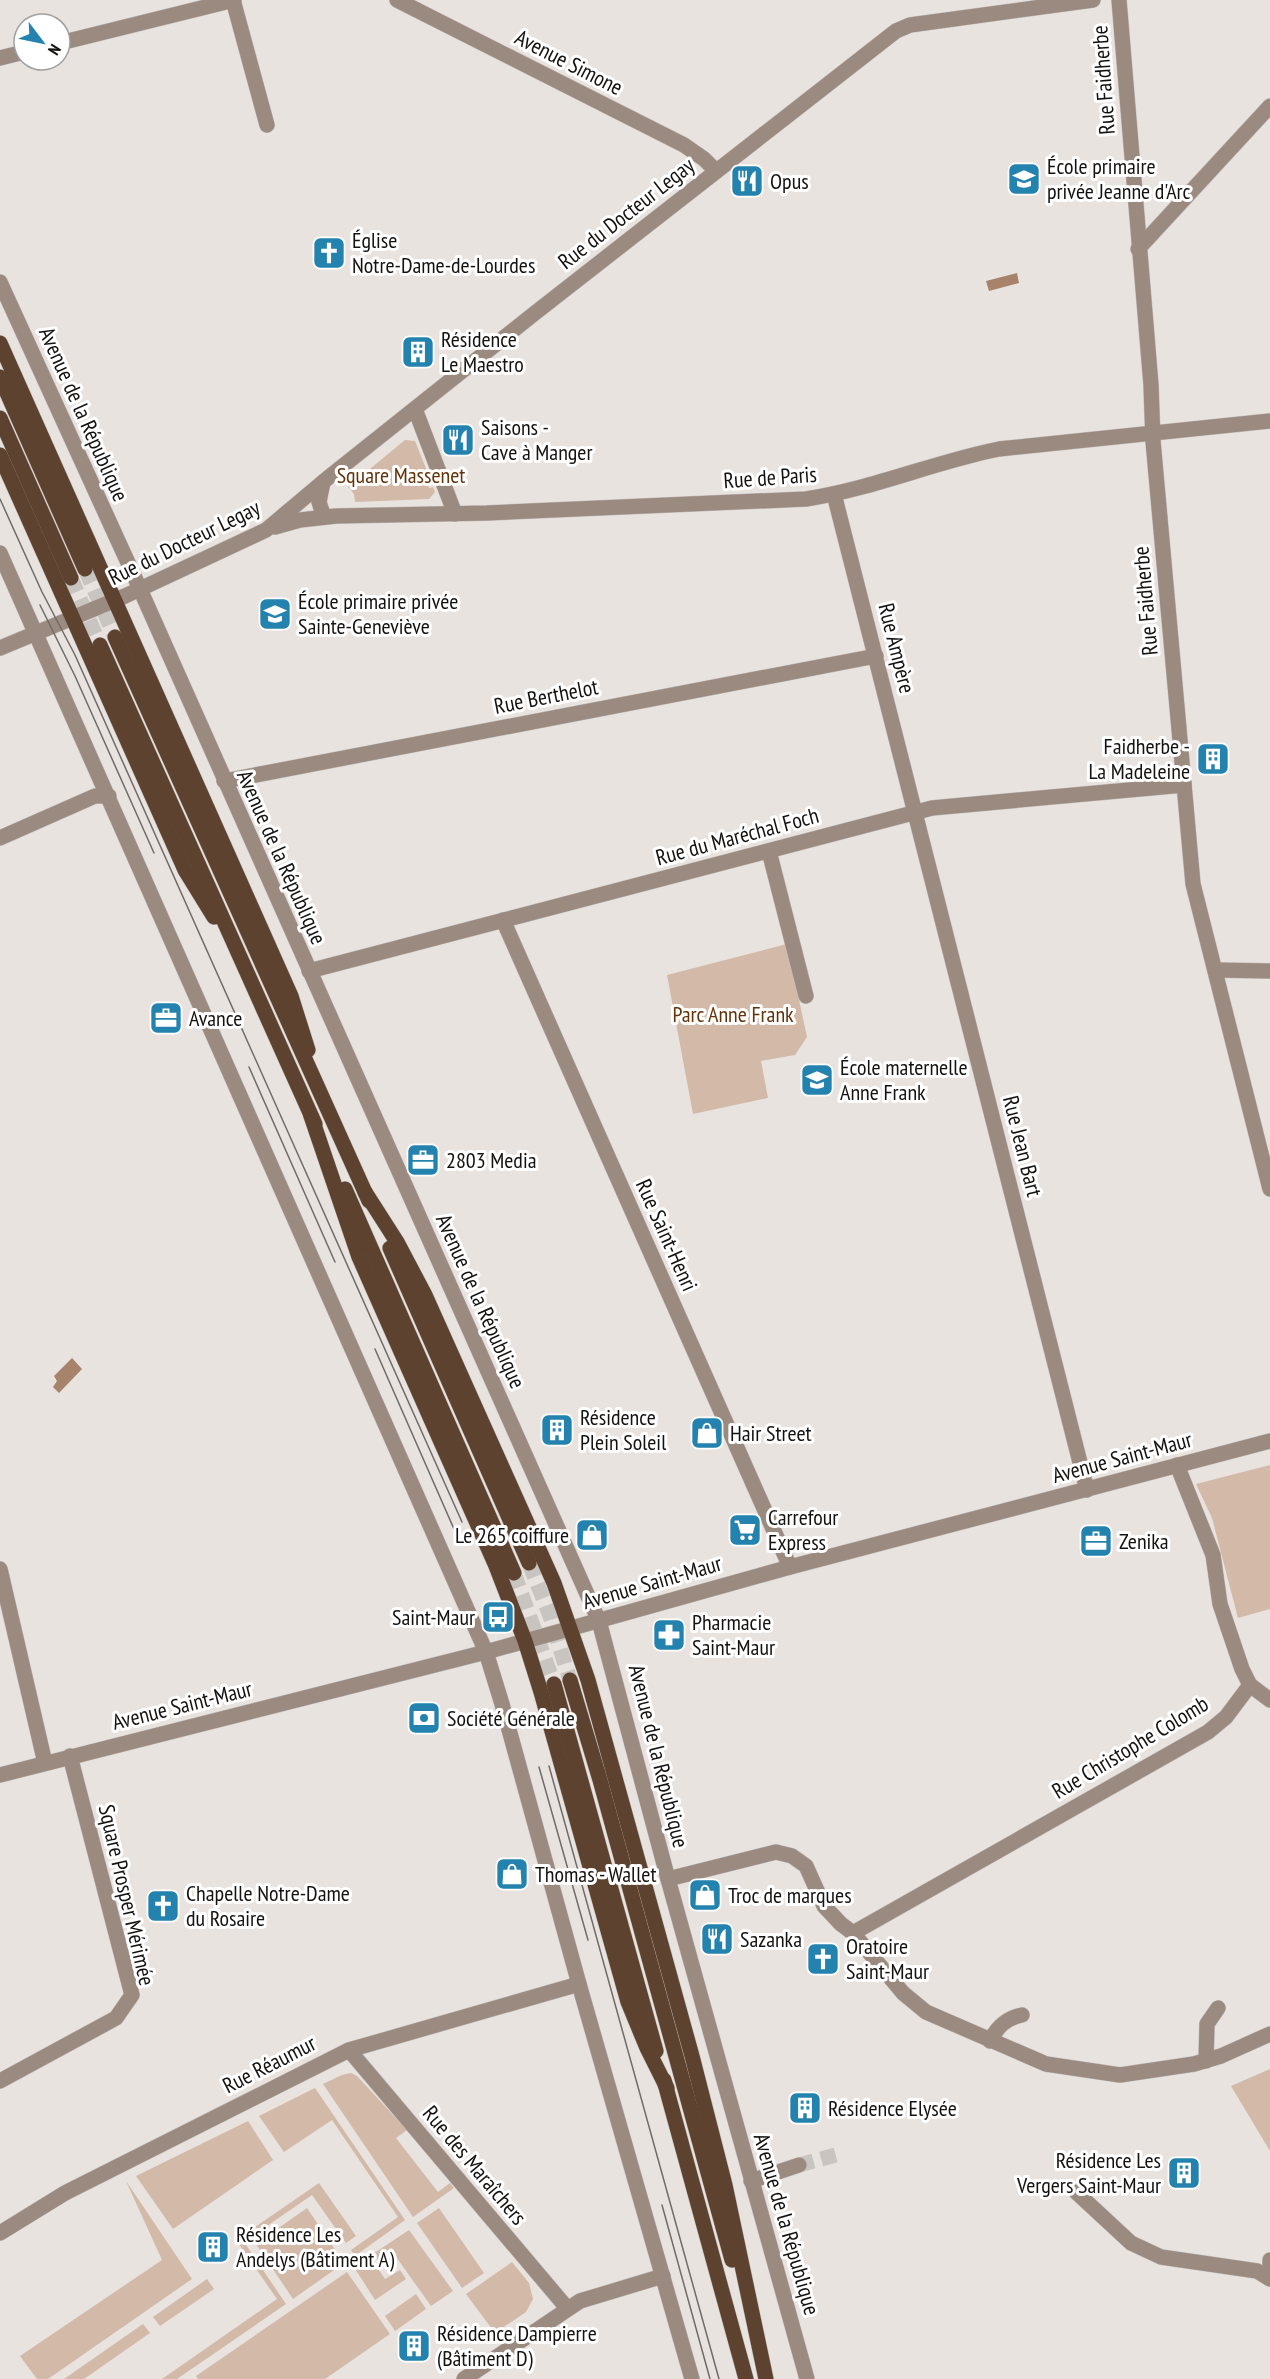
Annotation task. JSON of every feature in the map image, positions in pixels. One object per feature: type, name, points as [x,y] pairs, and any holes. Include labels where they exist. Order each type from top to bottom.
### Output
[{"type":"main road","points":[[0,343],[291,996],[304,1034],[317,1088]]},
{"type":"main road","points":[[0,377],[85,569]]},
{"type":"main road","points":[[0,418],[71,578]]},
{"type":"main road","points":[[0,455],[185,870],[209,910],[231,940]]},
{"type":"main road","points":[[115,637],[529,1563]]},
{"type":"main road","points":[[100,645],[514,1573]]},
{"type":"main road","points":[[311,1116],[359,1257],[491,1556],[525,1641],[628,2002],[667,2088]]},
{"type":"main road","points":[[365,1192],[397,1242],[425,1295],[551,1575],[571,1628],[695,2067],[732,2215],[765,2379]]},
{"type":"main road","points":[[570,1680],[636,1909],[765,2379]]},
{"type":"main road","points":[[554,1684],[746,2379]]},
{"type":"street","points":[[72,40],[201,4],[234,0],[267,125]]},
{"type":"street","name":"Avenue Simone","points":[[397,0],[684,144],[716,171]]},
{"type":"street","name":"Rue du Docteur Legay","points":[[0,648],[140,589],[267,530],[323,482],[885,38],[902,28],[1093,0]]},
{"type":"street","name":"Rue Faidherbe","points":[[1119,0],[1151,385],[1153,434],[1193,884],[1270,1189]]},
{"type":"street","points":[[1138,249],[1270,106]]},
{"type":"street","name":"Avenue de la République","points":[[0,282],[140,589],[599,1622],[807,2379]]},
{"type":"street","points":[[415,409],[455,514]]},
{"type":"street","name":"Rue de Paris","points":[[267,530],[289,523],[324,517],[455,514],[796,499],[834,494],[972,454],[999,449],[1270,421]]},
{"type":"street","points":[[323,482],[319,502],[324,517]]},
{"type":"street","name":"Rue Ampère","points":[[834,494],[915,813]]},
{"type":"street","points":[[0,553],[486,1652],[692,2379]]},
{"type":"street","name":"Rue Berthelot","points":[[224,781],[876,657]]},
{"type":"street","name":"Rue du Maréchal Foch","points":[[309,971],[915,813],[951,806],[1184,785]]},
{"type":"street","points":[[0,838],[95,796],[109,796]]},
{"type":"street","name":"Rue Jean Bart","points":[[915,813],[1087,1490]]},
{"type":"street","points":[[769,851],[806,996]]},
{"type":"street","name":"Rue Saint-Henri","points":[[503,920],[790,1567]]},
{"type":"street","points":[[1215,970],[1270,971]]},
{"type":"street","name":"Avenue Saint-Maur","points":[[0,1775],[486,1652],[790,1567],[1270,1441]]},
{"type":"street","points":[[1177,1465],[1213,1555],[1220,1604],[1242,1669],[1250,1685],[1270,1700]]},
{"type":"street","points":[[0,1569],[45,1763]]},
{"type":"street","name":"Rue Christophe Colomb","points":[[852,1933],[1208,1732],[1226,1717],[1250,1685]]},
{"type":"street","name":"Square Prosper Mérimée","points":[[0,2081],[116,2018],[132,1995],[70,1756]]},
{"type":"street","points":[[668,1879],[776,1852],[792,1856],[806,1866],[824,1906],[852,1933],[903,1993],[926,2012],[1046,2064],[1120,2075],[1206,2061],[1270,2034]]},
{"type":"street","name":"Rue Réaumur","points":[[0,2233],[65,2193],[348,2050],[579,1984]]},
{"type":"street","points":[[1206,2061],[1207,2024],[1218,2008]]},
{"type":"street","points":[[990,2041],[1011,2017],[1022,2015]]},
{"type":"street","name":"Rue des Maraîchers","points":[[348,2050],[567,2308]]},
{"type":"street","points":[[751,2181],[799,2164]]},
{"type":"street","points":[[1077,2192],[1131,2243],[1141,2248],[1161,2257],[1257,2271],[1270,2279]]},
{"type":"street","points":[[1270,2260],[1270,2274]]},
{"type":"street","points":[[464,2379],[567,2308],[590,2297],[663,2276]]},
{"type":"green space","name":"Square Massenet","points":[[405,440],[415,441],[431,481],[428,483],[429,488],[433,487],[435,492],[429,499],[355,502],[354,494],[348,487]]},
{"type":"green space","name":"Parc Anne Frank","points":[[787,944],[807,1037],[795,1055],[761,1061],[768,1098],[693,1114],[667,975]]},
{"type":"green space","points":[[1270,1465],[1270,1609],[1238,1618],[1212,1518],[1196,1484]]},
{"type":"green space","points":[[1270,2069],[1270,2151],[1231,2086]]},
{"type":"green space","points":[[351,2073],[357,2076],[407,2130],[396,2138],[438,2192],[450,2183],[454,2188],[413,2217],[323,2084]]},
{"type":"green space","points":[[315,2088],[405,2220],[355,2256],[351,2250],[398,2217],[332,2120],[284,2152],[259,2116]]},
{"type":"green space","points":[[248,2121],[273,2160],[173,2229],[136,2176]]},
{"type":"green space","points":[[126,2181],[192,2279],[48,2379],[37,2379],[20,2356],[162,2260]]},
{"type":"green space","points":[[319,2183],[356,2236],[346,2243],[312,2195],[244,2242],[286,2304],[177,2379],[162,2379],[277,2299],[236,2240]]},
{"type":"green space","points":[[307,2208],[344,2263],[293,2299],[256,2244]]},
{"type":"green space","points":[[439,2208],[484,2273],[462,2288],[417,2223]]},
{"type":"green space","points":[[409,2230],[453,2291],[431,2306],[394,2254],[380,2263],[373,2254]]},
{"type":"green space","points":[[370,2257],[385,2279],[400,2270],[406,2279],[375,2300],[354,2267]]},
{"type":"green space","points":[[512,2262],[529,2283],[533,2299],[526,2312],[495,2333],[466,2294]]},
{"type":"green space","points":[[347,2272],[390,2334],[325,2379],[198,2379],[196,2376]]},
{"type":"green space","points":[[207,2279],[214,2289],[160,2326],[153,2317]]},
{"type":"green space","points":[[416,2294],[426,2309],[395,2331],[385,2316]]},
{"type":"green space","points":[[143,2324],[150,2333],[84,2379],[64,2379]]},
{"type":"shaded area","points":[[1017,273],[1019,283],[989,291],[986,281]]},
{"type":"shaded area","points":[[72,1358],[82,1369],[59,1393],[53,1387],[57,1381],[54,1376]]},
{"type":"tunnel","points":[[85,569],[115,637]]},
{"type":"tunnel","points":[[71,578],[100,645]]},
{"type":"tunnel","points":[[529,1563],[550,1616],[570,1680]]},
{"type":"tunnel","points":[[514,1573],[554,1684]]},
{"type":"tunnel","points":[[799,2165],[839,2154]]},
{"type":"tram line","points":[[0,499],[42,592],[75,655],[462,1522]]},
{"type":"tram line","points":[[40,605],[75,676],[154,853]]},
{"type":"tram line","points":[[249,1067],[335,1262]]},
{"type":"tram line","points":[[375,1349],[454,1529]]},
{"type":"tram line","points":[[549,1766],[719,2379]]},
{"type":"tram line","points":[[539,1767],[588,1940]]},
{"type":"tram line","points":[[662,2205],[710,2379]]},
{"type":"place","name":"École primaire privée Jeanne d'Arc","points":[[1024,179]]},
{"type":"place","name":"Opus","points":[[747,181]]},
{"type":"place","name":"Église Notre-Dame-de-Lourdes","points":[[329,253]]},
{"type":"place","name":"Résidence Le Maestro","points":[[418,352]]},
{"type":"place","name":"Saisons - Cave à Manger","points":[[458,440]]},
{"type":"place","name":"École primaire privée Sainte-Geneviève","points":[[275,614]]},
{"type":"place","name":"Faidherbe - La Madeleine","points":[[1213,759]]},
{"type":"place","name":"Avance","points":[[166,1018]]},
{"type":"place","name":"École maternelle Anne Frank","points":[[817,1080]]},
{"type":"place","name":"2803 Media","points":[[423,1160]]},
{"type":"place","name":"Résidence Plein Soleil","points":[[557,1430]]},
{"type":"place","name":"Hair Street","points":[[707,1433]]},
{"type":"place","name":"Carrefour Express","points":[[745,1530]]},
{"type":"place","name":"Le 265 coiffure","points":[[592,1535]]},
{"type":"place","name":"Zenika","points":[[1096,1541]]},
{"type":"place","name":"Saint-Maur","points":[[498,1617]]},
{"type":"place","name":"Pharmacie Saint-Maur","points":[[669,1635]]},
{"type":"place","name":"Société Générale","points":[[424,1718]]},
{"type":"place","name":"Thomas - Wallet","points":[[512,1874]]},
{"type":"place","name":"Troc de marques","points":[[705,1895]]},
{"type":"place","name":"Chapelle Notre-Dame du Rosaire","points":[[163,1906]]},
{"type":"place","name":"Sazanka","points":[[717,1939]]},
{"type":"place","name":"Oratoire Saint-Maur","points":[[823,1959]]},
{"type":"place","name":"Résidence Elysée","points":[[805,2108]]},
{"type":"place","name":"Résidence Les Vergers Saint-Maur","points":[[1184,2173]]},
{"type":"place","name":"Résidence Les Andelys (Bâtiment A)","points":[[213,2247]]},
{"type":"place","name":"Résidence Dampierre (Bâtiment D)","points":[[414,2346]]}]
